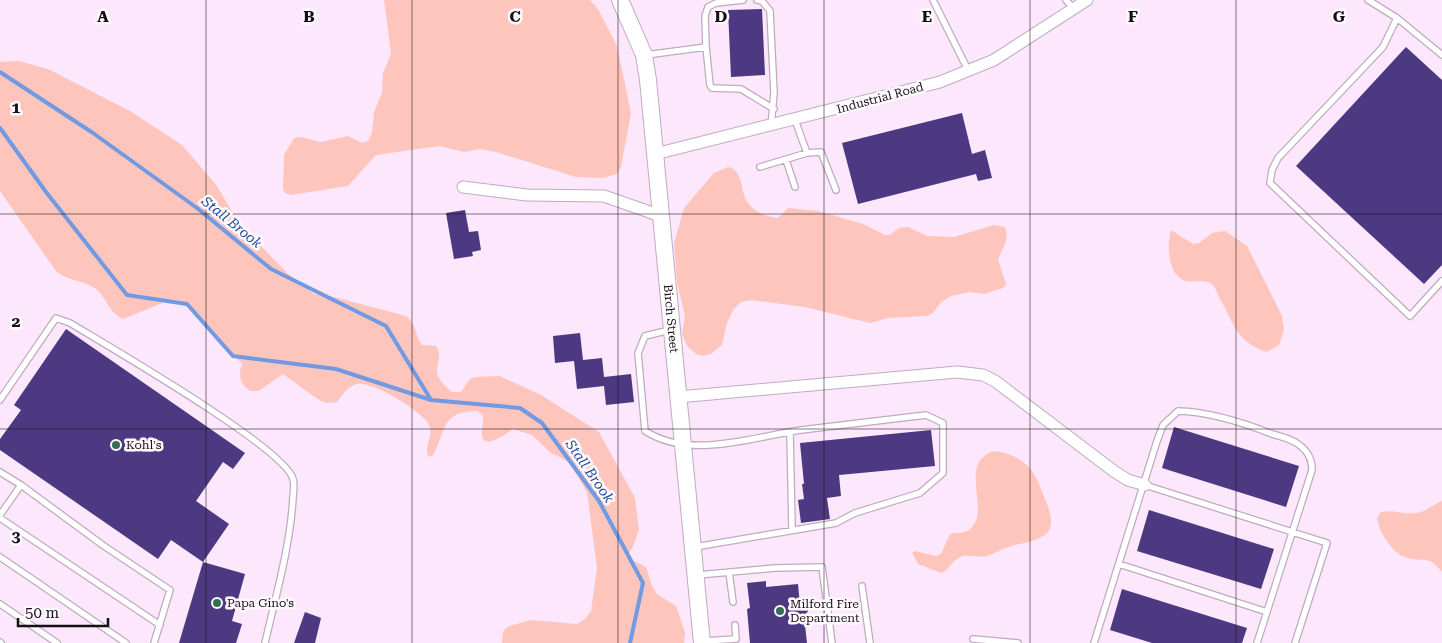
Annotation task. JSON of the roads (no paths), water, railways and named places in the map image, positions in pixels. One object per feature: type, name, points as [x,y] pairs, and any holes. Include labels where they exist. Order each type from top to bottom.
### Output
[{"type":"street","name":"Birch Street","points":[[620,0],[644,55],[648,80],[702,642]]},
{"type":"street","name":"Industrial Road","points":[[655,154],[771,126],[940,82],[970,72],[994,60],[1087,0]]},
{"type":"street","points":[[462,187],[527,195],[604,196],[661,216]]},
{"type":"street","points":[[678,397],[957,372],[983,375],[1010,392],[1115,472],[1128,480],[1145,485]]},
{"type":"lane","points":[[743,0],[716,3],[708,7],[705,16],[710,85],[712,88],[741,89],[774,109]]},
{"type":"lane","points":[[757,0],[762,1],[770,11],[774,109],[771,126]]},
{"type":"lane","points":[[933,0],[970,72]]},
{"type":"lane","points":[[1066,0],[1074,9]]},
{"type":"lane","points":[[1368,0],[1397,18],[1442,56]]},
{"type":"lane","points":[[1397,18],[1383,47],[1278,158],[1272,170],[1270,183],[1410,316],[1442,281]]},
{"type":"lane","points":[[644,55],[706,47]]},
{"type":"lane","points":[[794,120],[807,153]]},
{"type":"lane","points":[[760,167],[807,153],[821,152],[836,190]]},
{"type":"lane","points":[[786,160],[795,188]]},
{"type":"lane","points":[[0,400],[56,318],[70,323],[198,402],[278,458],[293,478],[292,516],[283,567],[265,643]]},
{"type":"lane","points":[[673,329],[645,336],[638,353],[645,431],[654,437],[683,444],[721,445],[790,433],[926,415],[943,423],[943,473],[920,493],[855,513],[836,523],[693,547]]},
{"type":"lane","points":[[1094,643],[1163,425],[1178,411],[1196,412],[1242,422],[1297,442],[1312,461],[1312,470],[1257,643]]},
{"type":"lane","points":[[790,433],[792,529]]},
{"type":"lane","points":[[0,472],[170,590],[154,643]]},
{"type":"lane","points":[[20,485],[0,517],[160,625]]},
{"type":"lane","points":[[1145,485],[1327,543],[1295,643]]},
{"type":"lane","points":[[0,557],[126,643]]},
{"type":"lane","points":[[1120,564],[1267,612]]},
{"type":"lane","points":[[696,575],[822,567],[832,643]]},
{"type":"lane","points":[[729,572],[733,602]]},
{"type":"lane","points":[[862,586],[870,643]]},
{"type":"lane","points":[[0,604],[57,643]]},
{"type":"lane","points":[[702,642],[736,639],[735,625]]},
{"type":"lane","points":[[973,639],[1018,643]]},
{"type":"waterway","name":"Stall Brook","points":[[0,72],[93,133],[197,208],[271,269],[386,326],[431,400]]},
{"type":"waterway","name":"Stall Brook","points":[[0,128],[46,192],[127,295],[187,304],[233,356],[336,369],[431,400],[520,408],[542,423],[599,501],[643,583],[630,643]]},
{"type":"place","name":"Kohl's","points":[[116,445]]},
{"type":"place","name":"Papa Gino's","points":[[217,603]]},
{"type":"place","name":"Milford Fire Department","points":[[780,611]]}]
